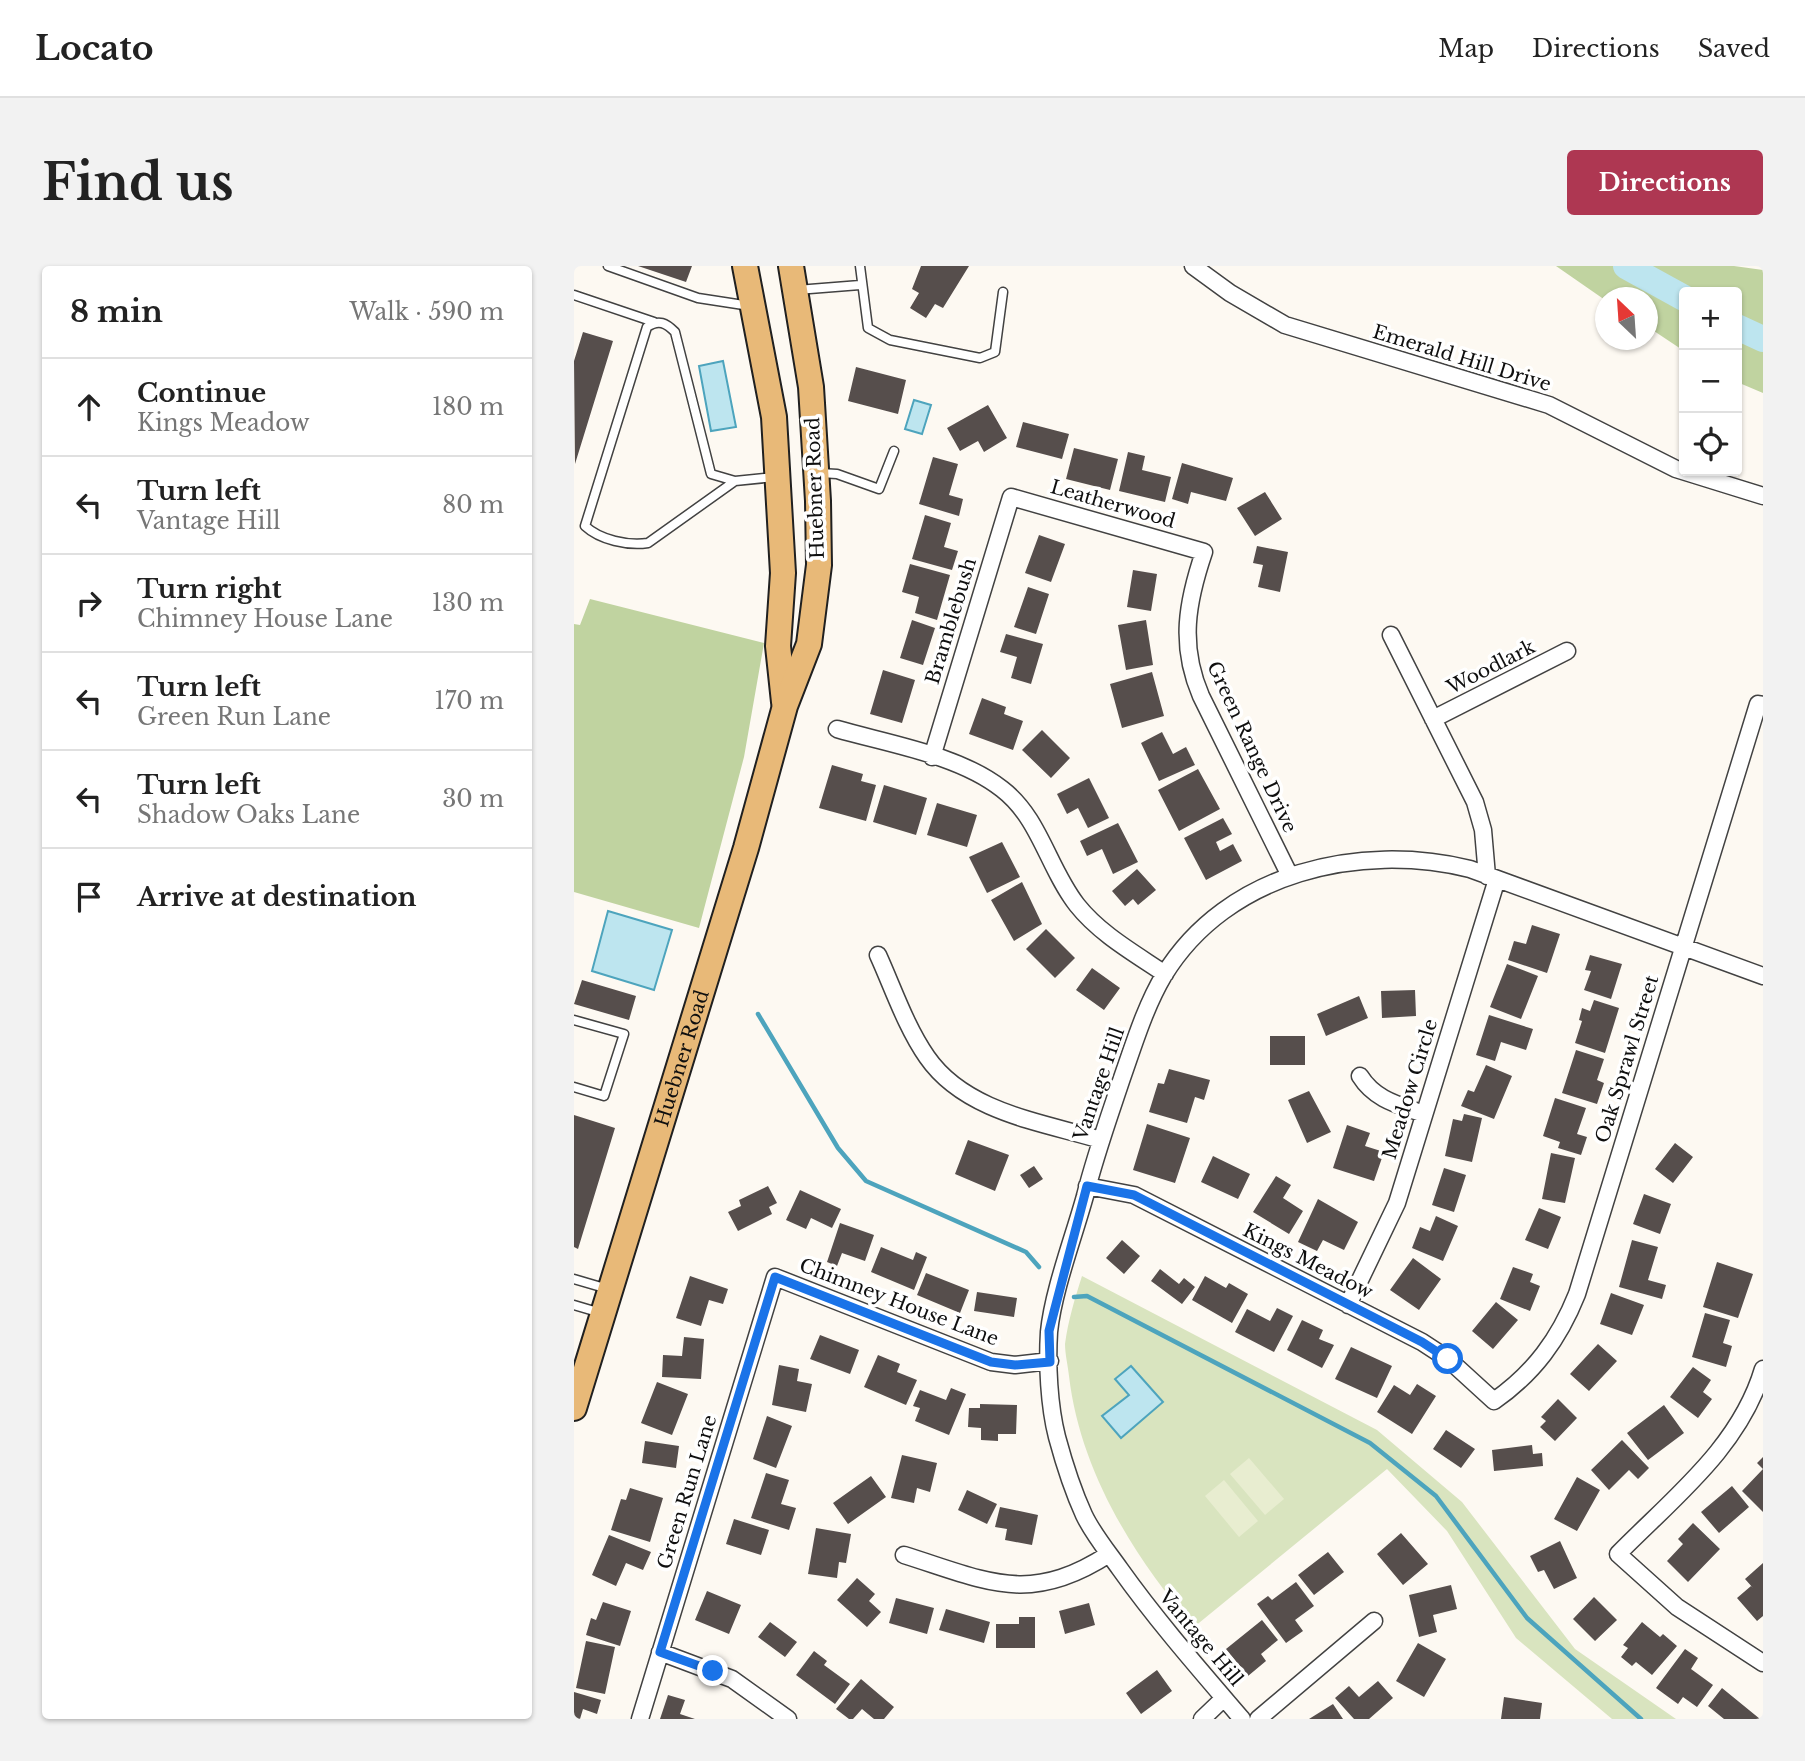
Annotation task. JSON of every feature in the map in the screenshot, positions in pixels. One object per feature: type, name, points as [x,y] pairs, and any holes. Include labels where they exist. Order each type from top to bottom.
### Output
[{"type":"main road","name":"Huebner Road","points":[[745,266],[774,417],[783,573],[778,646],[785,706]]},
{"type":"main road","name":"Huebner Road","points":[[574,1408],[750,837],[785,706],[809,644],[819,565],[817,473],[811,387],[791,266]]},
{"type":"main road","points":[[778,477],[817,473]]},
{"type":"street","name":"Emerald Hill Drive","points":[[1193,266],[1230,293],[1285,325],[1549,405],[1676,469],[1763,496]]},
{"type":"street","name":"Leatherwood","points":[[1011,498],[1204,552]]},
{"type":"street","name":"Bramblebush","points":[[932,757],[1011,498]]},
{"type":"street","name":"Green Range Drive","points":[[1204,552],[1187,612],[1186,636],[1190,667],[1201,696],[1290,876]]},
{"type":"street","name":"Meadow Circle","points":[[1348,1305],[1397,1203],[1492,877],[1480,816],[1391,635]]},
{"type":"street","name":"Woodlark","points":[[1433,719],[1567,652]]},
{"type":"street","name":"Oak Sprawl Street","points":[[1494,1401],[1524,1377],[1563,1328],[1581,1281],[1761,705]]},
{"type":"street","points":[[837,729],[965,766],[1003,789],[1032,824],[1068,893],[1087,916],[1109,936],[1165,974]]},
{"type":"street","name":"Vantage Hill","points":[[1242,1719],[1144,1602],[1085,1516],[1060,1446],[1050,1362],[1049,1331],[1087,1186],[1139,1030],[1165,974],[1182,951],[1225,912],[1249,896],[1290,876],[1327,864],[1384,857],[1442,862],[1492,877],[1763,976]]},
{"type":"street","points":[[878,955],[919,1044],[944,1078],[992,1107],[1101,1140]]},
{"type":"street","points":[[1360,1076],[1367,1087],[1381,1098],[1424,1114]]},
{"type":"street","name":"Kings Meadow","points":[[1087,1186],[1134,1195],[1422,1342],[1464,1373],[1494,1401]]},
{"type":"street","name":"Chimney House Lane","points":[[775,1277],[991,1362],[1015,1365],[1050,1362]]},
{"type":"street","name":"Green Run Lane","points":[[640,1719],[775,1277]]},
{"type":"street","points":[[1763,1369],[1752,1403],[1730,1439],[1618,1554],[1676,1607],[1763,1663]]},
{"type":"street","points":[[904,1555],[984,1580],[1023,1586],[1062,1580],[1109,1554]]},
{"type":"street","points":[[1258,1719],[1374,1621]]},
{"type":"street","points":[[660,1652],[732,1679],[788,1719]]},
{"type":"street","points":[[1202,1719],[1224,1698]]},
{"type":"lane","points":[[608,266],[698,298],[752,307]]},
{"type":"lane","points":[[860,266],[860,285],[868,328],[890,340],[980,358],[995,352],[1003,292]]},
{"type":"lane","points":[[796,291],[860,285]]},
{"type":"lane","points":[[574,295],[654,322],[666,323],[676,332],[711,474],[735,481],[778,477]]},
{"type":"lane","points":[[584,526],[647,327],[654,322]]},
{"type":"lane","points":[[817,473],[836,474],[879,489],[894,451]]},
{"type":"lane","points":[[574,525],[584,526],[591,532],[633,546],[648,543],[735,481]]},
{"type":"lane","points":[[574,1020],[624,1034],[604,1096],[574,1087]]},
{"type":"lane","points":[[574,1279],[611,1290]]},
{"type":"lane","points":[[574,1305],[602,1313]]},
{"type":"green space","points":[[1556,266],[1734,266],[1763,270],[1763,393],[1742,384],[1742,287],[1679,287],[1679,348],[1658,334],[1658,287],[1595,287],[1595,293]]},
{"type":"green space","points":[[590,599],[764,643],[744,757],[699,928],[574,892],[574,624],[580,625]]},
{"type":"green space","points":[[1082,1276],[1377,1430],[1462,1502],[1575,1649],[1676,1719],[1612,1719],[1516,1638],[1447,1531],[1387,1469],[1194,1627],[1150,1571],[1131,1541],[1097,1478],[1085,1445],[1075,1411],[1065,1344]]},
{"type":"green space","points":[[1249,1458],[1284,1499],[1265,1515],[1230,1474]]},
{"type":"green space","points":[[1224,1480],[1258,1521],[1239,1537],[1205,1496]]},
{"type":"water","points":[[723,361],[736,427],[711,431],[699,366]]},
{"type":"water","points":[[914,400],[931,405],[922,434],[905,429]]},
{"type":"water","points":[[608,911],[672,930],[654,990],[592,971]]},
{"type":"water","points":[[1131,1366],[1163,1402],[1121,1438],[1102,1416],[1129,1395],[1115,1379]]},
{"type":"building","points":[[638,266],[692,266],[686,282]]},
{"type":"building","points":[[921,266],[969,266],[943,308],[935,304],[926,318],[910,308],[919,293],[912,289]]},
{"type":"building","points":[[583,332],[613,341],[575,464],[574,361]]},
{"type":"building","points":[[856,367],[906,380],[898,414],[848,401]]},
{"type":"building","points":[[988,405],[1007,438],[984,452],[978,441],[960,451],[947,428]]},
{"type":"building","points":[[1023,422],[1069,434],[1062,459],[1016,447]]},
{"type":"building","points":[[1074,448],[1118,459],[1110,490],[1066,479]]},
{"type":"building","points":[[1128,452],[1145,456],[1142,470],[1171,477],[1165,502],[1119,491]]},
{"type":"building","points":[[933,457],[958,464],[949,495],[963,499],[959,516],[919,504]]},
{"type":"building","points":[[1182,463],[1233,478],[1226,501],[1191,492],[1188,504],[1172,499]]},
{"type":"building","points":[[1265,492],[1282,519],[1255,536],[1237,508]]},
{"type":"building","points":[[925,515],[951,523],[944,547],[958,551],[952,570],[912,559]]},
{"type":"building","points":[[1039,535],[1065,544],[1051,582],[1025,573]]},
{"type":"building","points":[[1257,546],[1288,552],[1280,592],[1258,587],[1263,565],[1253,563]]},
{"type":"building","points":[[910,564],[950,575],[937,620],[915,613],[919,597],[902,592]]},
{"type":"building","points":[[1133,570],[1157,574],[1151,611],[1127,607]]},
{"type":"building","points":[[1028,587],[1049,594],[1036,634],[1014,627]]},
{"type":"building","points":[[912,620],[935,628],[923,665],[900,658]]},
{"type":"building","points":[[1146,620],[1153,665],[1126,670],[1118,625]]},
{"type":"building","points":[[1006,634],[1043,644],[1031,684],[1011,678],[1017,657],[1000,652]]},
{"type":"building","points":[[883,670],[915,680],[902,723],[870,714]]},
{"type":"building","points":[[1152,672],[1164,716],[1122,728],[1110,684]]},
{"type":"building","points":[[982,698],[1006,707],[1004,714],[1023,721],[1013,750],[969,734]]},
{"type":"building","points":[[1042,730],[1070,758],[1051,778],[1022,750]]},
{"type":"building","points":[[1162,732],[1173,754],[1186,747],[1195,765],[1159,781],[1141,743]]},
{"type":"building","points":[[832,765],[863,774],[861,781],[876,785],[866,821],[819,808]]},
{"type":"building","points":[[1198,769],[1220,809],[1179,831],[1158,790]]},
{"type":"building","points":[[1089,778],[1109,818],[1088,828],[1078,808],[1067,814],[1057,794]]},
{"type":"building","points":[[884,785],[927,798],[916,835],[873,822]]},
{"type":"building","points":[[937,803],[977,815],[967,847],[927,835]]},
{"type":"building","points":[[1223,818],[1232,834],[1216,842],[1220,851],[1233,844],[1242,861],[1206,880],[1184,838]]},
{"type":"building","points":[[1118,823],[1138,862],[1113,874],[1102,849],[1087,856],[1080,841]]},
{"type":"building","points":[[1002,842],[1020,877],[987,893],[969,857]]},
{"type":"building","points":[[1137,869],[1156,890],[1138,905],[1133,899],[1125,906],[1112,891]]},
{"type":"building","points":[[1022,882],[1042,924],[1014,941],[991,900]]},
{"type":"building","points":[[1532,925],[1560,934],[1547,973],[1508,960],[1514,941],[1526,944]]},
{"type":"building","points":[[1046,929],[1075,958],[1055,978],[1026,949]]},
{"type":"building","points":[[1590,955],[1622,964],[1611,999],[1584,990],[1591,971],[1585,970]]},
{"type":"building","points":[[1507,964],[1538,976],[1521,1019],[1490,1007]]},
{"type":"building","points":[[1092,968],[1120,988],[1104,1010],[1076,990]]},
{"type":"building","points":[[582,980],[636,996],[629,1020],[574,1004]]},
{"type":"building","points":[[1415,990],[1416,1016],[1382,1018],[1381,991]]},
{"type":"building","points":[[1359,996],[1368,1018],[1326,1036],[1317,1014]]},
{"type":"building","points":[[1594,1000],[1619,1008],[1605,1053],[1575,1043],[1582,1021],[1579,1020],[1582,1008],[1590,1011]]},
{"type":"building","points":[[1489,1015],[1533,1029],[1526,1050],[1501,1042],[1495,1061],[1476,1055]]},
{"type":"building","points":[[1270,1036],[1305,1036],[1305,1065],[1270,1065]]},
{"type":"building","points":[[1576,1050],[1604,1059],[1597,1080],[1604,1083],[1597,1104],[1562,1093]]},
{"type":"building","points":[[1486,1065],[1512,1076],[1494,1119],[1461,1106],[1468,1090],[1474,1092]]},
{"type":"building","points":[[1169,1069],[1210,1080],[1204,1100],[1195,1097],[1187,1123],[1149,1112],[1158,1083],[1164,1084]]},
{"type":"building","points":[[1309,1091],[1331,1132],[1307,1143],[1288,1100]]},
{"type":"building","points":[[1555,1098],[1586,1108],[1577,1134],[1587,1137],[1581,1155],[1558,1148],[1560,1142],[1543,1136]]},
{"type":"building","points":[[1464,1114],[1482,1118],[1472,1162],[1445,1156],[1453,1119],[1462,1121]]},
{"type":"building","points":[[574,1115],[615,1128],[578,1249],[574,1247]]},
{"type":"building","points":[[1147,1124],[1190,1138],[1175,1183],[1133,1170]]},
{"type":"building","points":[[1347,1125],[1370,1133],[1365,1146],[1384,1152],[1374,1181],[1333,1168]]},
{"type":"building","points":[[968,1140],[1009,1155],[995,1191],[955,1174]]},
{"type":"building","points":[[1675,1143],[1693,1157],[1673,1183],[1655,1169]]},
{"type":"building","points":[[1551,1153],[1575,1158],[1565,1203],[1542,1199]]},
{"type":"building","points":[[1213,1156],[1250,1174],[1238,1199],[1201,1182]]},
{"type":"building","points":[[1034,1166],[1043,1179],[1029,1188],[1020,1175]]},
{"type":"building","points":[[1444,1168],[1466,1175],[1454,1212],[1432,1205]]},
{"type":"building","points":[[1276,1176],[1291,1185],[1283,1198],[1303,1211],[1289,1234],[1253,1212]]},
{"type":"building","points":[[768,1186],[777,1203],[769,1207],[772,1214],[738,1231],[728,1212],[741,1206],[739,1200]]},
{"type":"building","points":[[800,1190],[841,1209],[832,1228],[811,1218],[806,1229],[786,1220]]},
{"type":"building","points":[[1644,1194],[1671,1204],[1660,1234],[1633,1224]]},
{"type":"building","points":[[1318,1199],[1358,1222],[1344,1250],[1323,1240],[1317,1251],[1298,1242]]},
{"type":"building","points":[[1539,1208],[1561,1217],[1548,1249],[1525,1240]]},
{"type":"building","points":[[1436,1216],[1458,1226],[1443,1261],[1412,1248],[1420,1227],[1430,1231]]},
{"type":"building","points":[[840,1223],[874,1235],[865,1261],[842,1253],[837,1266],[827,1262]]},
{"type":"building","points":[[1122,1240],[1140,1256],[1124,1274],[1106,1258]]},
{"type":"building","points":[[1632,1240],[1658,1247],[1648,1280],[1666,1285],[1662,1299],[1619,1287]]},
{"type":"building","points":[[881,1247],[913,1260],[916,1252],[927,1257],[914,1290],[871,1272]]},
{"type":"building","points":[[1413,1258],[1441,1279],[1419,1310],[1390,1290]]},
{"type":"building","points":[[1717,1262],[1753,1274],[1738,1318],[1703,1307]]},
{"type":"building","points":[[1513,1267],[1533,1274],[1530,1282],[1540,1286],[1530,1311],[1500,1299]]},
{"type":"building","points":[[1160,1269],[1179,1284],[1184,1278],[1195,1287],[1182,1304],[1151,1281]]},
{"type":"building","points":[[926,1273],[969,1290],[960,1313],[917,1295]]},
{"type":"building","points":[[690,1276],[728,1289],[723,1304],[709,1300],[701,1326],[676,1318]]},
{"type":"building","points":[[1205,1276],[1226,1288],[1229,1283],[1248,1294],[1232,1323],[1192,1300]]},
{"type":"building","points":[[977,1292],[1017,1298],[1014,1317],[974,1311]]},
{"type":"building","points":[[1611,1293],[1644,1305],[1632,1335],[1600,1324]]},
{"type":"building","points":[[1496,1302],[1518,1320],[1493,1349],[1472,1331]]},
{"type":"building","points":[[1277,1308],[1293,1316],[1274,1352],[1235,1332],[1247,1309],[1270,1321]]},
{"type":"building","points":[[1705,1313],[1730,1320],[1723,1343],[1732,1346],[1726,1367],[1692,1357]]},
{"type":"building","points":[[1302,1320],[1323,1330],[1319,1339],[1334,1345],[1322,1368],[1287,1350]]},
{"type":"building","points":[[820,1335],[859,1350],[850,1374],[810,1359]]},
{"type":"building","points":[[684,1337],[704,1339],[701,1379],[662,1377],[663,1355],[682,1356]]},
{"type":"building","points":[[1598,1344],[1617,1361],[1589,1391],[1570,1374]]},
{"type":"building","points":[[1351,1347],[1392,1366],[1377,1398],[1335,1379]]},
{"type":"building","points":[[878,1355],[900,1364],[897,1372],[917,1380],[906,1405],[864,1387]]},
{"type":"building","points":[[779,1365],[799,1369],[797,1381],[812,1384],[806,1412],[772,1405]]},
{"type":"building","points":[[1693,1367],[1711,1380],[1703,1392],[1712,1399],[1698,1418],[1670,1397]]},
{"type":"building","points":[[657,1382],[688,1394],[672,1435],[641,1423]]},
{"type":"building","points":[[1417,1384],[1436,1396],[1412,1434],[1377,1412],[1394,1385],[1410,1395]]},
{"type":"building","points":[[951,1388],[966,1394],[949,1435],[915,1421],[920,1408],[913,1406],[920,1390],[946,1400]]},
{"type":"building","points":[[1558,1399],[1577,1418],[1555,1441],[1540,1427],[1546,1421],[1541,1417]]},
{"type":"building","points":[[980,1404],[1017,1405],[1016,1434],[998,1434],[998,1441],[981,1440],[981,1428],[968,1427],[969,1408],[980,1408]]},
{"type":"building","points":[[1664,1405],[1684,1433],[1648,1460],[1627,1433]]},
{"type":"building","points":[[767,1416],[792,1426],[776,1468],[753,1459]]},
{"type":"building","points":[[1446,1430],[1475,1449],[1461,1468],[1433,1449]]},
{"type":"building","points":[[1622,1440],[1649,1468],[1638,1479],[1629,1470],[1609,1490],[1591,1470]]},
{"type":"building","points":[[645,1441],[679,1446],[676,1468],[642,1463]]},
{"type":"building","points":[[1532,1445],[1533,1454],[1542,1453],[1543,1466],[1494,1471],[1492,1450]]},
{"type":"building","points":[[902,1455],[937,1463],[930,1492],[917,1488],[914,1503],[891,1498]]},
{"type":"building","points":[[1763,1457],[1763,1469],[1757,1463]]},
{"type":"building","points":[[1763,1469],[1763,1512],[1742,1491]]},
{"type":"building","points":[[766,1473],[789,1480],[781,1504],[796,1508],[789,1530],[751,1518]]},
{"type":"building","points":[[871,1476],[886,1497],[848,1524],[833,1503]]},
{"type":"building","points":[[1577,1477],[1600,1490],[1577,1531],[1554,1519]]},
{"type":"building","points":[[1732,1486],[1749,1507],[1719,1533],[1701,1512]]},
{"type":"building","points":[[630,1488],[663,1498],[650,1542],[611,1530],[621,1499],[626,1500]]},
{"type":"building","points":[[967,1490],[997,1504],[987,1524],[958,1510]]},
{"type":"building","points":[[1000,1507],[1038,1515],[1032,1545],[1005,1540],[1007,1529],[995,1527]]},
{"type":"building","points":[[734,1519],[769,1530],[761,1555],[726,1544]]},
{"type":"building","points":[[1693,1523],[1720,1549],[1688,1582],[1667,1561],[1683,1544],[1678,1539]]},
{"type":"building","points":[[816,1528],[851,1534],[846,1563],[839,1562],[837,1578],[808,1574]]},
{"type":"building","points":[[1401,1533],[1428,1564],[1403,1585],[1377,1554]]},
{"type":"building","points":[[609,1535],[651,1552],[643,1570],[626,1563],[616,1586],[592,1575]]},
{"type":"building","points":[[1560,1541],[1577,1578],[1554,1589],[1544,1570],[1538,1572],[1530,1556]]},
{"type":"building","points":[[1328,1552],[1344,1572],[1314,1595],[1298,1575]]},
{"type":"building","points":[[1763,1563],[1763,1616],[1757,1621],[1737,1598],[1751,1586],[1753,1588],[1745,1579]]},
{"type":"building","points":[[857,1578],[875,1594],[869,1601],[881,1612],[867,1627],[837,1600]]},
{"type":"building","points":[[1296,1582],[1314,1606],[1295,1620],[1303,1631],[1286,1643],[1257,1604],[1268,1596],[1272,1600]]},
{"type":"building","points":[[1451,1585],[1457,1609],[1433,1615],[1437,1632],[1419,1637],[1409,1595]]},
{"type":"building","points":[[707,1591],[741,1605],[729,1634],[695,1620]]},
{"type":"building","points":[[1594,1597],[1617,1620],[1595,1641],[1573,1619]]},
{"type":"building","points":[[896,1598],[934,1608],[927,1634],[889,1623]]},
{"type":"building","points":[[603,1602],[631,1611],[620,1646],[586,1635],[591,1618],[596,1620]]},
{"type":"building","points":[[1089,1603],[1095,1625],[1065,1634],[1059,1611]]},
{"type":"building","points":[[946,1609],[990,1622],[984,1643],[939,1630]]},
{"type":"building","points":[[1019,1617],[1035,1617],[1035,1648],[996,1648],[996,1624],[1019,1624]]},
{"type":"building","points":[[1262,1620],[1278,1640],[1261,1654],[1266,1661],[1248,1676],[1226,1649]]},
{"type":"building","points":[[770,1622],[797,1642],[785,1657],[758,1637]]},
{"type":"building","points":[[1642,1622],[1660,1637],[1663,1634],[1677,1646],[1652,1675],[1636,1662],[1632,1666],[1621,1657],[1628,1648],[1623,1645]]},
{"type":"building","points":[[586,1641],[615,1647],[605,1694],[576,1688]]},
{"type":"building","points":[[1418,1643],[1446,1659],[1424,1697],[1396,1681]]},
{"type":"building","points":[[1685,1649],[1698,1658],[1691,1669],[1713,1685],[1697,1707],[1683,1697],[1678,1704],[1656,1688]]},
{"type":"building","points":[[814,1651],[827,1661],[824,1665],[850,1684],[835,1704],[796,1675]]},
{"type":"building","points":[[1157,1670],[1172,1691],[1141,1714],[1126,1693]]},
{"type":"building","points":[[861,1679],[894,1707],[884,1719],[874,1719],[862,1709],[853,1719],[849,1719],[836,1709]]},
{"type":"building","points":[[1378,1681],[1393,1698],[1369,1719],[1354,1719],[1335,1698],[1349,1686],[1359,1697]]},
{"type":"building","points":[[1722,1688],[1760,1719],[1724,1719],[1708,1706]]},
{"type":"building","points":[[574,1692],[601,1700],[597,1714],[583,1709],[580,1719],[574,1719]]},
{"type":"building","points":[[668,1695],[685,1700],[680,1714],[695,1719],[660,1719]]},
{"type":"building","points":[[1504,1697],[1542,1703],[1540,1719],[1501,1719]]},
{"type":"building","points":[[1333,1704],[1343,1719],[1309,1719]]},
{"type":"waterway","points":[[1626,266],[1679,295]]},
{"type":"waterway","points":[[1742,329],[1763,339]]},
{"type":"waterway","points":[[758,1014],[838,1148],[866,1181],[1026,1252],[1039,1267]]},
{"type":"waterway","points":[[1074,1297],[1087,1296],[1370,1443],[1436,1496],[1527,1618],[1641,1719]]},
{"type":"route","points":[[713,1671],[660,1652],[775,1277],[991,1362],[1015,1365],[1050,1362],[1049,1331],[1087,1186],[1134,1195],[1422,1342],[1448,1359]]}]
